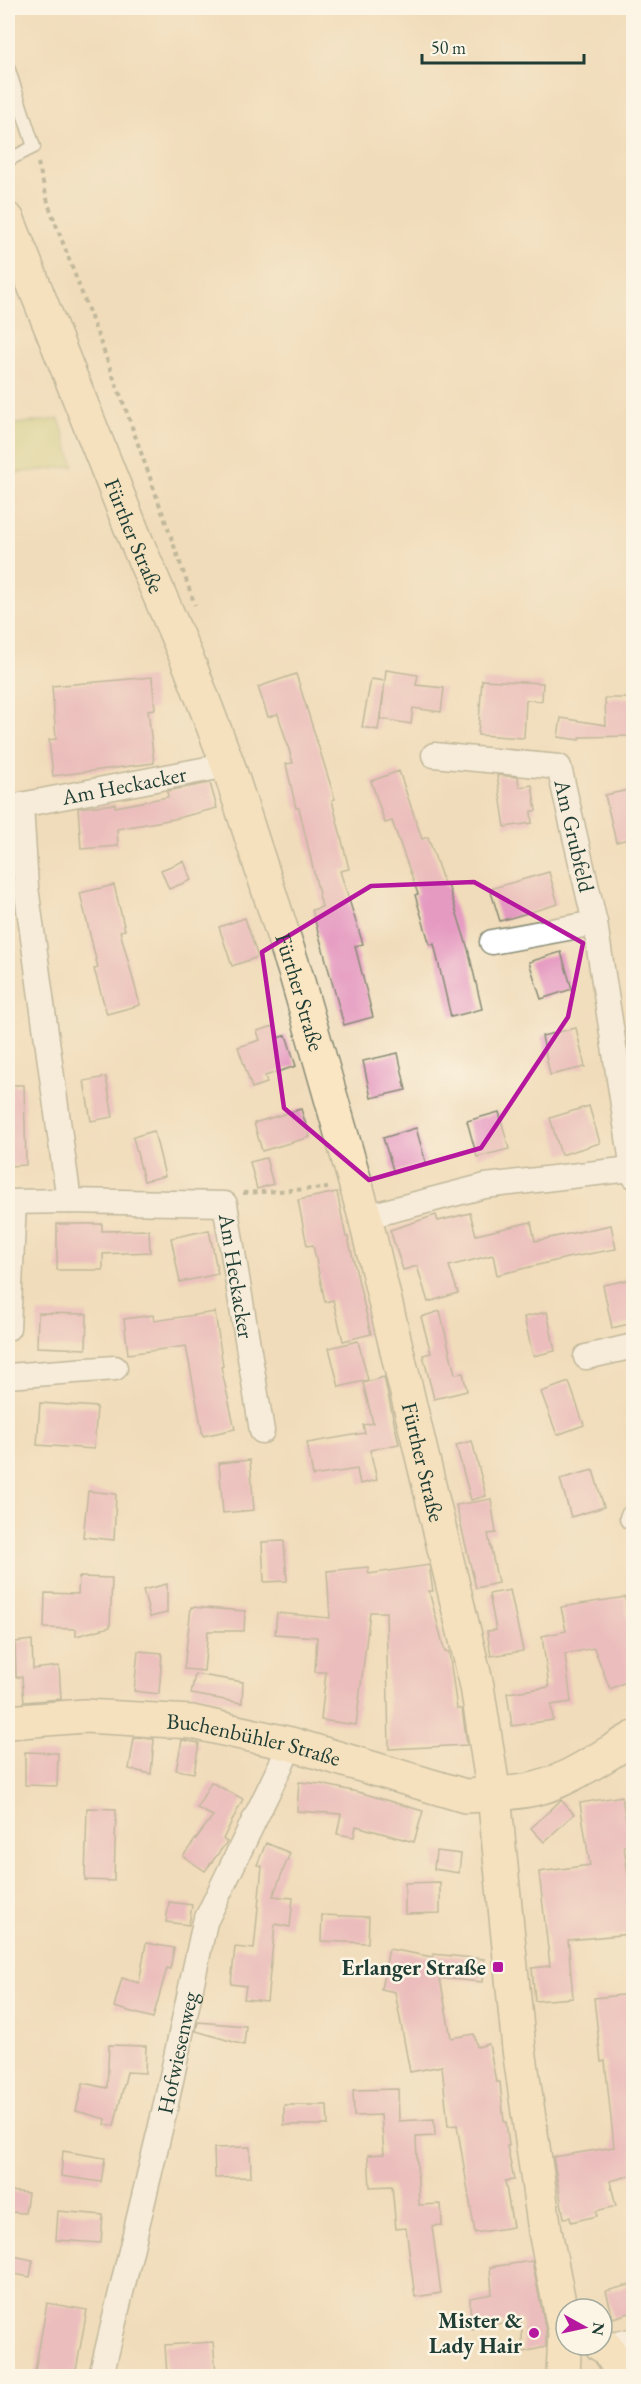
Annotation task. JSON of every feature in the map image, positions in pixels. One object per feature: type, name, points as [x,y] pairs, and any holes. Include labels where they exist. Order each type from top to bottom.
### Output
[{"type":"street","name":"Fürther Straße","points":[[8,220],[137,543],[190,666],[228,765],[296,975],[365,1217],[477,1686],[494,1795]]},
{"type":"street","name":"Am Grubfeld","points":[[365,1217],[485,1186],[632,1172],[595,923],[559,767],[434,755]]},
{"type":"street","name":"Am Heckacker","points":[[69,1201],[16,888],[14,802],[228,765]]},
{"type":"street","name":"Am Grubfeld","points":[[492,942],[595,923]]},
{"type":"street","name":"Am Heckacker","points":[[8,1328],[11,1202],[225,1204],[262,1431]]},
{"type":"street","points":[[586,1357],[633,1346]]},
{"type":"street","points":[[8,1376],[115,1368]]},
{"type":"street","name":"Buchenbühler Straße","points":[[8,1722],[84,1716],[192,1722],[291,1744],[465,1796],[494,1795]]},
{"type":"street","points":[[558,2297],[545,2231],[519,2049],[494,1795],[536,1789],[560,1780],[633,1738]]},
{"type":"street","name":"Hofwiesenweg","points":[[101,2376],[164,2113],[205,1922],[291,1744]]},
{"type":"street","points":[[614,2347],[625,2376]]},
{"type":"street","points":[[563,2376],[564,2357]]},
{"type":"lane","points":[[8,67],[34,147],[8,160]]},
{"type":"path","points":[[34,147],[49,206],[126,410],[199,614]]},
{"type":"path","points":[[225,1204],[234,1194],[356,1186]]},
{"type":"highlighted area","points":[[474,882],[583,943],[568,1017],[481,1148],[369,1180],[284,1108],[262,952],[371,886]]},
{"type":"green space","points":[[59,419],[74,466],[8,474],[8,425]]},
{"type":"building","points":[[386,670],[418,675],[416,685],[444,688],[441,712],[413,708],[411,724],[381,719]]},
{"type":"building","points":[[296,674],[335,799],[332,800],[349,869],[340,871],[363,944],[355,946],[373,1017],[344,1025],[312,910],[322,907],[299,808],[296,808],[286,764],[293,763],[278,714],[268,717],[258,687]]},
{"type":"building","points":[[152,677],[155,709],[148,710],[154,763],[53,776],[49,740],[56,739],[52,686]]},
{"type":"building","points":[[371,679],[385,681],[378,730],[362,727]]},
{"type":"building","points":[[482,680],[543,683],[542,701],[526,700],[524,738],[478,735]]},
{"type":"building","points":[[605,698],[633,698],[633,736],[580,737],[579,740],[558,737],[561,718],[606,725]]},
{"type":"building","points":[[399,771],[422,839],[428,837],[445,886],[448,885],[468,949],[482,1009],[451,1017],[434,944],[430,945],[415,895],[418,894],[392,821],[385,823],[371,781]]},
{"type":"building","points":[[497,775],[518,777],[519,787],[532,785],[536,811],[531,811],[532,823],[505,827]]},
{"type":"building","points":[[210,783],[217,808],[174,819],[117,829],[118,846],[81,849],[78,808],[115,804],[115,807],[168,797],[167,791]]},
{"type":"building","points":[[633,789],[633,838],[616,842],[605,795]]},
{"type":"building","points":[[184,861],[191,880],[169,889],[161,870]]},
{"type":"building","points":[[549,872],[558,904],[500,921],[490,889]]},
{"type":"building","points":[[114,885],[125,930],[120,931],[140,1005],[107,1014],[94,969],[98,968],[80,893]]},
{"type":"building","points":[[245,918],[258,957],[232,966],[219,927]]},
{"type":"building","points":[[561,952],[572,989],[541,999],[529,962]]},
{"type":"building","points":[[274,1026],[278,1038],[286,1035],[296,1066],[265,1076],[267,1083],[252,1088],[238,1047],[260,1040],[257,1031]]},
{"type":"building","points":[[576,1028],[585,1067],[550,1075],[542,1036]]},
{"type":"building","points":[[398,1053],[406,1090],[371,1098],[363,1061]]},
{"type":"building","points":[[106,1077],[113,1117],[91,1121],[84,1081]]},
{"type":"building","points":[[8,1085],[24,1085],[26,1165],[8,1166]]},
{"type":"building","points":[[589,1106],[600,1143],[561,1155],[550,1118]]},
{"type":"building","points":[[301,1109],[310,1137],[262,1151],[254,1123]]},
{"type":"building","points":[[499,1112],[509,1149],[477,1157],[467,1121]]},
{"type":"building","points":[[416,1128],[426,1163],[394,1173],[383,1138]]},
{"type":"building","points":[[154,1131],[165,1176],[144,1181],[133,1137]]},
{"type":"building","points":[[266,1158],[273,1184],[257,1189],[250,1162]]},
{"type":"building","points":[[337,1192],[371,1334],[343,1341],[333,1300],[325,1302],[313,1245],[307,1246],[298,1200]]},
{"type":"building","points":[[470,1213],[476,1235],[531,1222],[535,1241],[611,1225],[616,1249],[497,1275],[493,1255],[449,1266],[458,1293],[428,1302],[417,1266],[403,1270],[390,1230],[436,1215],[438,1221]]},
{"type":"building","points":[[57,1224],[102,1224],[102,1231],[149,1230],[150,1252],[103,1254],[103,1270],[57,1270]]},
{"type":"building","points":[[209,1230],[218,1274],[180,1282],[171,1238]]},
{"type":"building","points":[[633,1279],[633,1323],[612,1328],[603,1285]]},
{"type":"building","points":[[440,1311],[455,1374],[463,1373],[467,1391],[434,1399],[423,1355],[431,1353],[421,1317]]},
{"type":"building","points":[[215,1312],[223,1366],[221,1367],[235,1429],[203,1436],[186,1346],[128,1354],[124,1319],[153,1315],[154,1321]]},
{"type":"building","points":[[547,1312],[555,1351],[533,1356],[524,1317]]},
{"type":"building","points":[[38,1313],[87,1314],[86,1349],[37,1347]]},
{"type":"building","points":[[358,1341],[368,1380],[339,1387],[329,1348]]},
{"type":"building","points":[[384,1377],[399,1444],[370,1450],[377,1480],[360,1484],[357,1469],[313,1476],[307,1443],[365,1433],[363,1425],[373,1423],[363,1383]]},
{"type":"building","points":[[569,1382],[584,1425],[557,1435],[541,1392]]},
{"type":"building","points":[[40,1403],[97,1407],[94,1449],[37,1445]]},
{"type":"building","points":[[472,1441],[486,1496],[471,1500],[456,1445]]},
{"type":"building","points":[[250,1460],[254,1510],[223,1513],[219,1463]]},
{"type":"building","points":[[593,1470],[604,1507],[571,1517],[560,1479]]},
{"type":"building","points":[[88,1491],[116,1494],[114,1540],[83,1537]]},
{"type":"building","points":[[491,1499],[496,1533],[488,1534],[498,1583],[476,1588],[456,1505]]},
{"type":"building","points":[[284,1541],[287,1581],[264,1582],[262,1542]]},
{"type":"building","points":[[429,1565],[433,1591],[429,1591],[445,1652],[449,1652],[457,1709],[462,1709],[467,1745],[389,1749],[386,1612],[370,1612],[356,1725],[321,1720],[326,1672],[315,1672],[317,1637],[275,1634],[277,1613],[330,1618],[327,1571],[368,1567],[369,1574]]},
{"type":"building","points":[[79,1577],[112,1578],[110,1627],[76,1636],[76,1629],[44,1628],[45,1593],[78,1594]]},
{"type":"building","points":[[167,1584],[167,1613],[150,1617],[143,1590]]},
{"type":"building","points":[[510,1590],[523,1651],[491,1656],[487,1631],[496,1630],[489,1594]]},
{"type":"building","points":[[625,1597],[633,1648],[633,1679],[610,1689],[594,1648],[565,1654],[571,1702],[551,1705],[553,1720],[512,1726],[507,1693],[549,1687],[542,1636],[566,1631],[561,1607]]},
{"type":"building","points":[[191,1607],[245,1611],[244,1631],[208,1631],[204,1671],[184,1669]]},
{"type":"building","points":[[32,1640],[33,1669],[59,1666],[61,1699],[24,1702],[22,1677],[16,1677],[15,1642]]},
{"type":"building","points":[[138,1651],[162,1653],[159,1694],[134,1691]]},
{"type":"building","points":[[195,1674],[243,1682],[242,1703],[191,1694]]},
{"type":"building","points":[[134,1738],[154,1739],[151,1774],[129,1769]]},
{"type":"building","points":[[182,1740],[199,1743],[194,1773],[176,1770]]},
{"type":"building","points":[[25,1752],[58,1753],[57,1786],[25,1785]]},
{"type":"building","points":[[211,1782],[243,1799],[223,1839],[227,1842],[205,1871],[183,1856],[213,1816],[197,1808]]},
{"type":"building","points":[[299,1782],[321,1784],[362,1793],[423,1811],[414,1842],[356,1826],[354,1837],[337,1834],[341,1814],[297,1811]]},
{"type":"building","points":[[622,1796],[630,1845],[624,1846],[632,1903],[629,1903],[631,1934],[568,1940],[573,1998],[535,2001],[532,1968],[550,1966],[539,1872],[590,1865],[580,1803]]},
{"type":"building","points":[[561,1800],[574,1814],[544,1842],[531,1828]]},
{"type":"building","points":[[87,1808],[116,1809],[114,1881],[85,1880]]},
{"type":"building","points":[[266,1843],[290,1853],[273,1896],[293,1898],[290,1927],[275,1924],[267,2001],[244,1999],[246,1986],[231,1984],[235,1947],[254,1949],[262,1866],[257,1865]]},
{"type":"building","points":[[436,1851],[461,1854],[459,1873],[434,1869]]},
{"type":"building","points":[[440,1882],[440,1913],[405,1914],[405,1883]]},
{"type":"building","points":[[169,1902],[192,1905],[189,1925],[166,1922]]},
{"type":"building","points":[[322,1915],[369,1917],[368,1943],[321,1941]]},
{"type":"building","points":[[146,1943],[174,1948],[170,1969],[167,1968],[153,2018],[114,2007],[122,1978],[139,1983]]},
{"type":"building","points":[[389,1949],[433,1957],[433,1954],[484,1959],[482,1982],[440,1978],[451,2038],[474,2034],[477,2047],[489,2044],[496,2082],[500,2082],[509,2146],[507,2146],[514,2180],[505,2181],[513,2227],[475,2233],[457,2125],[448,2126],[442,2066],[410,2072],[395,1992],[381,1989]]},
{"type":"building","points":[[632,1994],[633,2175],[610,2181],[616,2206],[596,2211],[597,2216],[571,2222],[570,2217],[564,2218],[553,2157],[614,2147],[605,2061],[601,2062],[594,1998]]},
{"type":"building","points":[[198,2022],[246,2026],[244,2045],[196,2031]]},
{"type":"building","points":[[109,2045],[146,2046],[145,2073],[127,2072],[114,2126],[105,2125],[106,2119],[76,2111],[83,2083],[107,2088]]},
{"type":"building","points":[[398,2089],[399,2121],[434,2119],[435,2136],[416,2137],[419,2205],[441,2204],[442,2225],[432,2226],[441,2293],[415,2297],[406,2228],[396,2229],[392,2186],[370,2187],[368,2155],[384,2154],[381,2115],[354,2116],[353,2090]]},
{"type":"building","points":[[284,2105],[327,2105],[328,2125],[284,2125]]},
{"type":"building","points":[[250,2147],[251,2177],[215,2178],[214,2148]]},
{"type":"building","points":[[63,2151],[105,2158],[101,2182],[61,2176]]},
{"type":"building","points":[[9,2191],[28,2193],[25,2213],[8,2212]]},
{"type":"building","points":[[58,2211],[103,2215],[101,2243],[56,2240]]},
{"type":"building","points":[[8,2255],[33,2260],[30,2277],[8,2273]]},
{"type":"building","points":[[532,2261],[546,2331],[546,2347],[523,2352],[521,2319],[471,2329],[470,2298],[492,2294],[490,2267]]},
{"type":"building","points":[[633,2284],[633,2312],[614,2318],[614,2297],[608,2297],[606,2291]]},
{"type":"building","points":[[47,2303],[87,2310],[75,2376],[34,2376]]},
{"type":"building","points":[[213,2342],[216,2373],[167,2375],[165,2345]]},
{"type":"place","name":"Erlanger Straße","points":[[498,1967]]},
{"type":"place","name":"Mister & Lady Hair","points":[[534,2333]]}]
